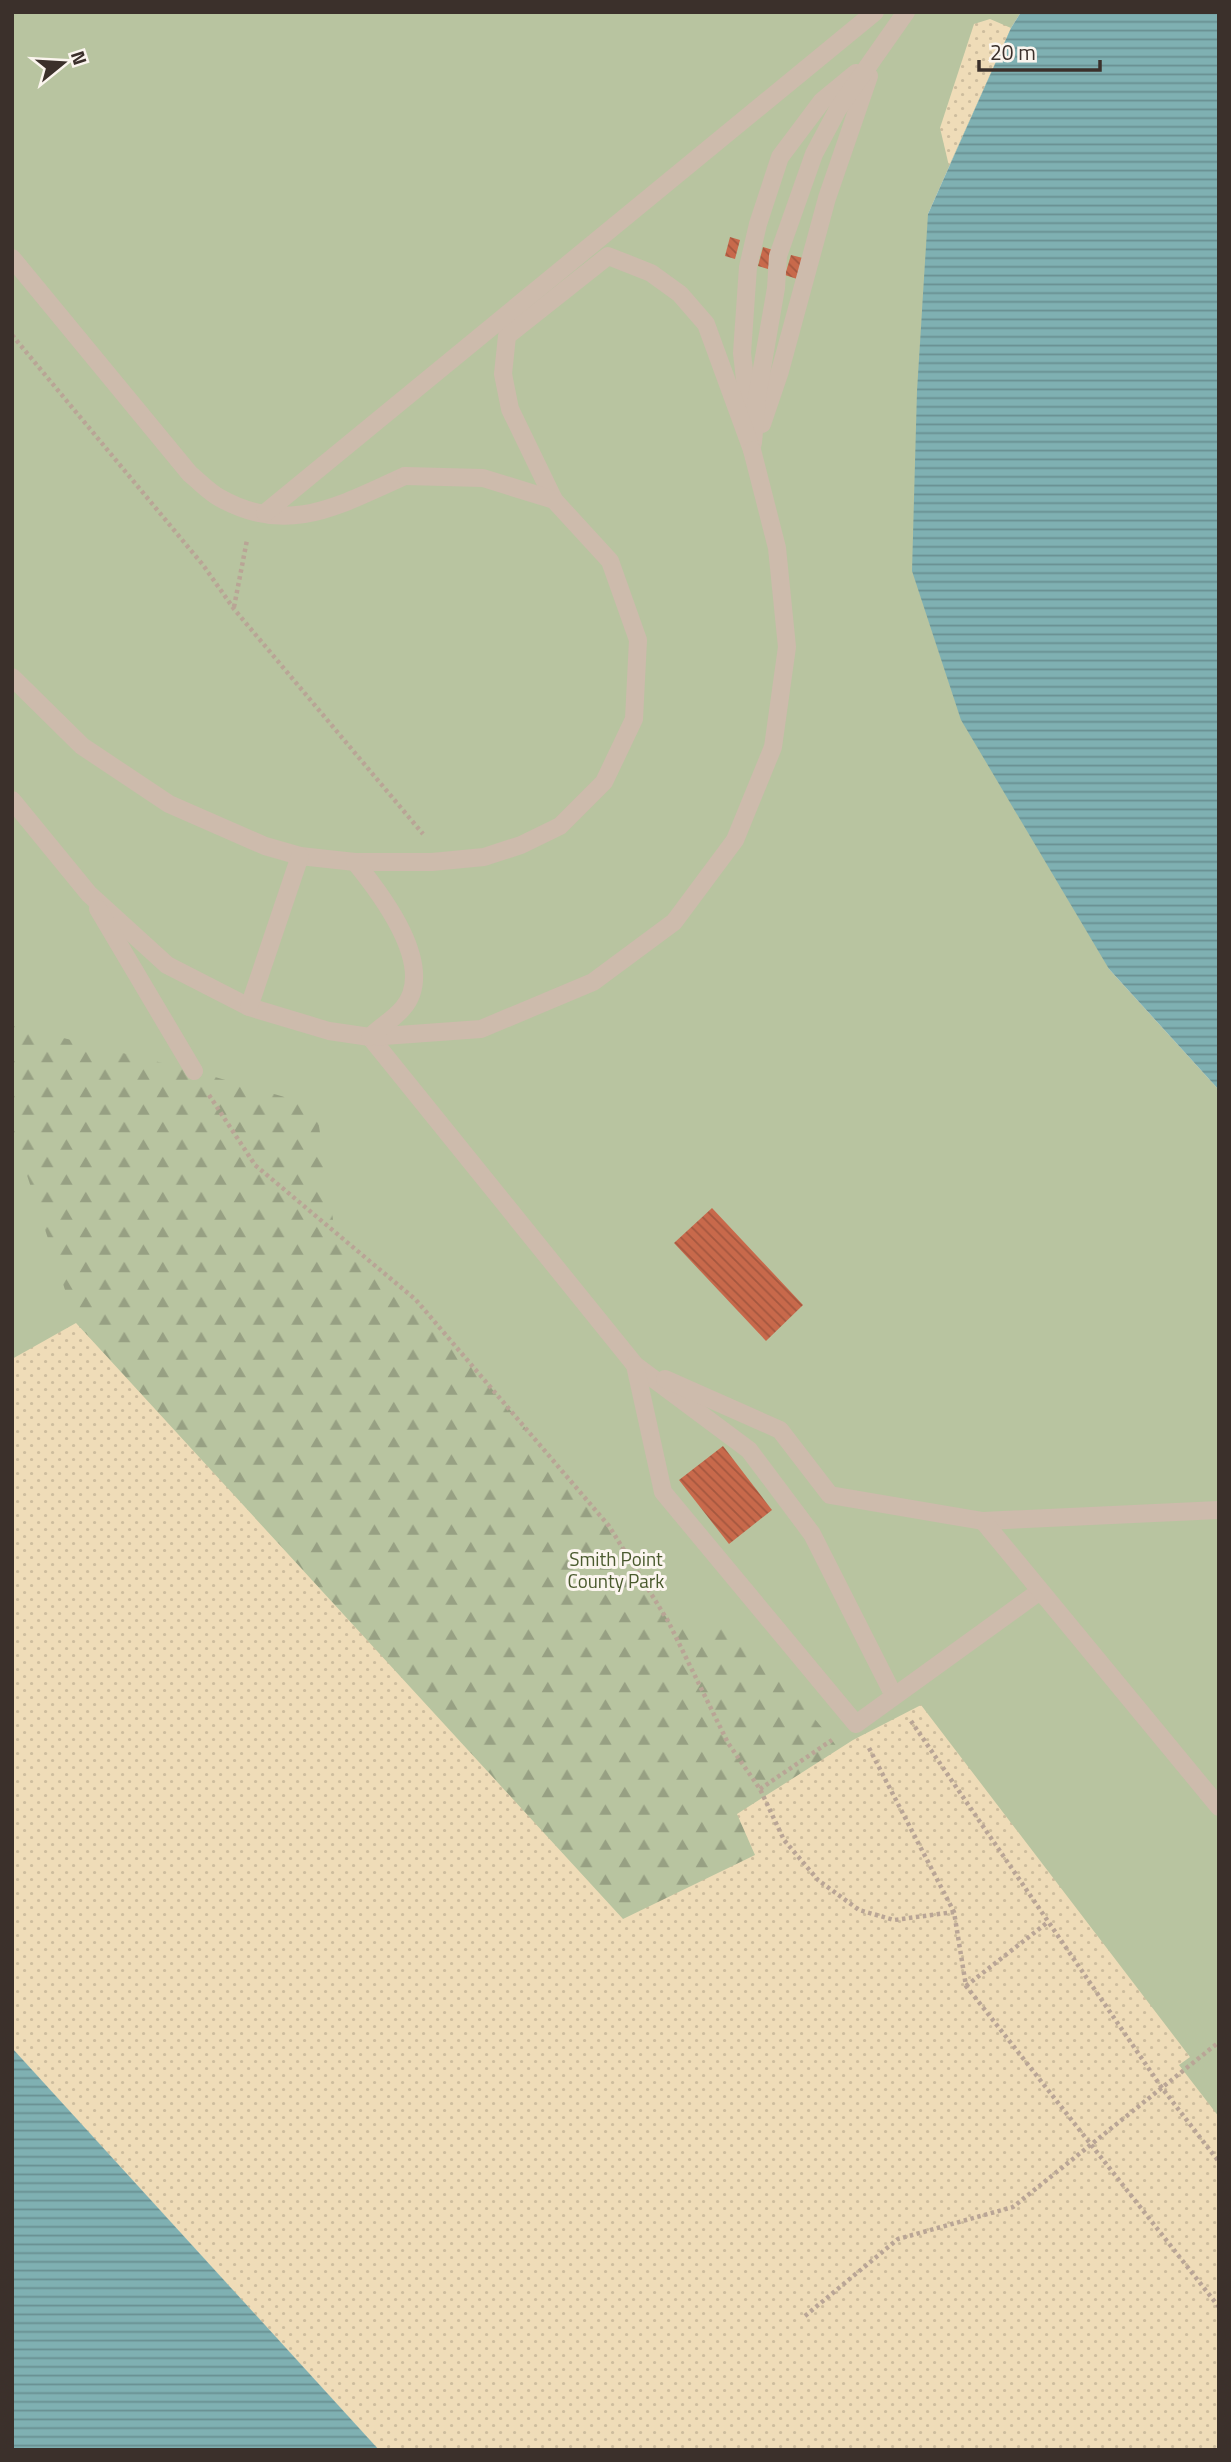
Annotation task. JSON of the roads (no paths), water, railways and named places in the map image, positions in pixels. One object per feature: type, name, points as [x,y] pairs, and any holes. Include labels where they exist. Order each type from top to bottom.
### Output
[{"type":"street","points":[[259,513],[316,472],[875,12]]},
{"type":"street","points":[[752,450],[757,397],[776,288],[778,256],[814,154],[838,109],[906,12]]},
{"type":"street","points":[[752,450],[742,354],[748,267],[758,224],[780,156],[822,101],[875,56]]},
{"type":"street","points":[[752,450],[780,371],[827,198],[875,56]]},
{"type":"street","points":[[12,677],[82,746],[169,804],[265,846],[300,856],[355,862],[432,862],[484,857],[521,845],[560,826],[604,782],[634,719],[638,640],[610,561],[554,500],[510,409],[502,374],[507,336],[608,256],[650,273],[680,294],[706,324],[752,450],[777,548],[787,647],[773,747],[735,840],[674,922],[593,982],[481,1030],[370,1037],[329,1031],[249,1007],[167,965],[89,894],[12,800]]},
{"type":"street","points":[[12,258],[190,474],[219,497],[259,513],[288,517],[325,511],[405,476],[482,478],[554,500]]},
{"type":"street","points":[[249,1007],[300,856]]},
{"type":"street","points":[[355,862],[381,894],[400,925],[416,976],[405,1006],[370,1037]]},
{"type":"street","points":[[89,894],[194,1071]]},
{"type":"street","points":[[370,1037],[635,1365],[749,1450],[812,1534],[894,1696]]},
{"type":"street","points":[[635,1365],[780,1430],[830,1494],[983,1521],[1219,1510]]},
{"type":"street","points":[[635,1365],[663,1492],[856,1724],[1040,1591]]},
{"type":"street","points":[[983,1521],[1219,1807]]},
{"type":"water","points":[[1021,12],[1219,12],[1219,1090],[1109,969],[961,720],[912,571],[917,391],[928,214],[1011,28]]},
{"type":"water","points":[[12,2048],[379,2450],[12,2450]]},
{"type":"park label","name":"Smith Point County Park","points":[[616,1569]]}]
